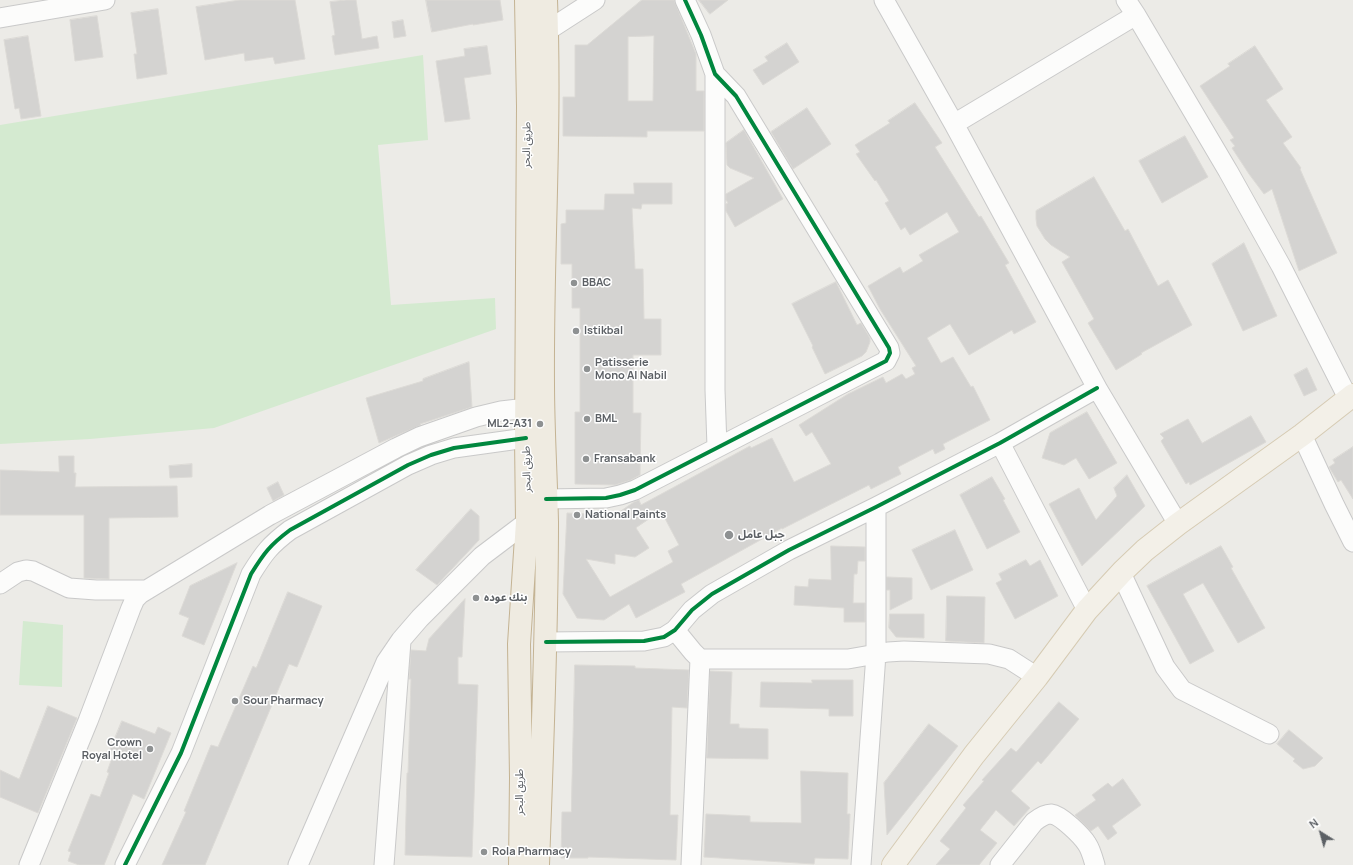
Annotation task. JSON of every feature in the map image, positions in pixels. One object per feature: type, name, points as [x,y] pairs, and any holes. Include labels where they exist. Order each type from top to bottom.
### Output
[{"type":"highway","name":"طريق البحر","points":[[520,865],[521,778],[519,644],[527,522],[528,92],[526,0]]},
{"type":"highway","name":"طريق البحر","points":[[538,865],[546,642],[546,499],[542,384],[547,31],[546,0]]},
{"type":"main road","points":[[893,865],[974,755],[1037,677],[1087,610],[1121,573],[1144,550],[1302,435],[1351,396]]},
{"type":"street","points":[[0,18],[105,0]]},
{"type":"street","points":[[547,31],[595,0]]},
{"type":"street","points":[[685,0],[701,35],[715,74],[715,390],[717,447]]},
{"type":"street","points":[[884,0],[954,124],[1097,388],[1178,524]]},
{"type":"street","points":[[954,124],[1131,7],[1224,164],[1351,396]]},
{"type":"street","points":[[546,499],[606,498],[635,490],[886,361],[890,353],[885,341],[736,96],[715,74]]},
{"type":"street","points":[[546,642],[644,641],[664,636],[676,630],[692,610],[712,594],[789,550],[1000,443],[1097,388]]},
{"type":"street","points":[[29,865],[88,721],[135,599],[145,590],[270,515],[396,448],[476,417],[501,411],[527,408]]},
{"type":"street","points":[[1302,435],[1353,542]]},
{"type":"street","points":[[125,865],[180,753],[251,574],[262,556],[274,542],[290,530],[352,495],[408,465],[431,455],[454,448],[526,438]]},
{"type":"street","points":[[1000,443],[1087,610]]},
{"type":"street","points":[[861,865],[876,654],[876,507]]},
{"type":"street","points":[[298,865],[386,662],[420,618],[482,556],[527,522]]},
{"type":"street","points":[[0,584],[18,572],[26,570],[33,571],[69,588],[96,590],[145,590]]},
{"type":"street","points":[[1121,573],[1165,667],[1182,690],[1269,734]]},
{"type":"street","points":[[676,630],[700,660],[691,865]]},
{"type":"street","points":[[384,865],[402,640]]},
{"type":"street","points":[[700,660],[841,659],[904,651],[989,654],[1008,659],[1037,677]]},
{"type":"street","points":[[1000,865],[1034,822],[1051,814],[1058,816],[1082,838],[1087,844],[1092,855],[1094,865]]},
{"type":"green space","points":[[423,55],[428,140],[378,145],[391,305],[495,298],[496,329],[214,428],[90,439],[0,444],[0,125]]},
{"type":"green space","points":[[23,621],[63,625],[62,687],[19,685]]},
{"type":"building","points":[[240,0],[295,0],[305,59],[275,64],[273,57],[245,61],[244,53],[205,60],[196,7]]},
{"type":"building","points":[[356,0],[362,39],[377,36],[379,48],[335,55],[332,36],[335,35],[330,2]]},
{"type":"building","points":[[426,0],[500,0],[503,20],[432,32]]},
{"type":"building","points":[[642,0],[674,0],[696,54],[696,91],[704,91],[704,131],[647,131],[647,137],[563,136],[563,97],[575,97],[575,45],[587,45]],"holes":[[[654,36],[653,101],[628,101],[628,37]]]},
{"type":"building","points":[[699,0],[728,0],[710,14]]},
{"type":"building","points":[[158,9],[167,74],[137,79],[134,54],[137,54],[131,13]]},
{"type":"building","points":[[97,16],[103,57],[75,61],[70,20]]},
{"type":"building","points":[[403,20],[406,36],[394,38],[392,22]]},
{"type":"building","points":[[28,36],[41,116],[21,119],[19,108],[15,109],[4,40]]},
{"type":"building","points":[[787,43],[799,62],[763,85],[753,70],[768,61],[765,57]]},
{"type":"building","points":[[487,46],[491,74],[464,78],[470,119],[445,122],[436,61],[465,56],[464,49]]},
{"type":"building","points":[[1255,46],[1283,89],[1266,100],[1292,137],[1283,143],[1301,168],[1300,169],[1337,253],[1299,271],[1272,189],[1264,194],[1249,174],[1232,148],[1235,146],[1230,140],[1234,138],[1200,86],[1230,66],[1228,64]]},
{"type":"building","points":[[915,103],[942,143],[935,147],[979,217],[981,216],[1009,263],[1005,265],[1036,322],[1014,334],[1012,330],[969,355],[950,324],[927,338],[941,363],[953,357],[971,387],[973,386],[990,420],[943,444],[945,449],[935,454],[933,449],[898,467],[901,474],[871,489],[869,485],[782,528],[681,584],[685,592],[636,618],[629,604],[604,620],[577,618],[563,594],[567,513],[615,515],[634,502],[639,500],[641,505],[750,446],[751,448],[772,438],[794,482],[831,464],[812,432],[806,436],[799,425],[848,394],[883,377],[886,383],[902,374],[906,379],[915,374],[912,368],[916,366],[880,309],[868,286],[900,267],[903,273],[923,261],[919,255],[959,232],[947,212],[910,235],[905,227],[901,230],[885,203],[889,201],[876,180],[875,181],[856,154],[860,152],[855,145],[890,123],[888,121]],"holes":[[[661,511],[679,545],[668,551],[673,562],[610,597],[586,559],[615,564],[615,554],[635,557],[649,548],[636,528]]]},
{"type":"building","points":[[807,108],[831,144],[793,169],[771,132]]},
{"type":"building","points":[[744,130],[783,199],[735,227],[726,211],[726,204],[728,203],[726,200],[726,194],[754,178],[730,168],[727,165],[726,143]]},
{"type":"building","points":[[1185,136],[1208,177],[1162,203],[1139,161]]},
{"type":"building","points":[[1094,177],[1125,231],[1128,229],[1158,286],[1168,280],[1192,325],[1141,353],[1142,354],[1116,370],[1088,323],[1094,319],[1062,262],[1070,257],[1051,245],[1045,239],[1037,226],[1036,219],[1036,211]]},
{"type":"building","points":[[634,183],[672,183],[672,204],[642,204],[641,209],[632,208],[635,269],[643,269],[644,319],[661,319],[661,355],[633,355],[633,413],[641,413],[640,475],[631,480],[615,485],[575,484],[575,412],[580,412],[580,308],[572,308],[572,264],[561,264],[561,224],[566,223],[566,210],[604,210],[605,194],[634,194]]},
{"type":"building","points":[[1244,243],[1277,316],[1243,331],[1212,264]]},
{"type":"building","points":[[836,282],[857,325],[861,323],[870,338],[870,342],[866,352],[862,356],[825,374],[792,304]]},
{"type":"building","points":[[469,362],[472,407],[420,424],[421,425],[379,443],[366,398],[423,381],[423,379]]},
{"type":"building","points":[[1307,368],[1317,390],[1304,396],[1294,375]]},
{"type":"building","points":[[1087,412],[1117,463],[1089,479],[1076,458],[1064,465],[1042,458],[1050,433]]},
{"type":"building","points":[[1251,416],[1266,442],[1190,485],[1189,482],[1186,484],[1161,441],[1164,438],[1160,434],[1188,419],[1202,443]]},
{"type":"building","points":[[1353,447],[1353,499],[1341,480],[1338,482],[1329,467],[1335,463],[1333,460]]},
{"type":"building","points":[[59,456],[74,456],[74,473],[76,473],[75,487],[177,486],[178,517],[109,518],[109,579],[84,578],[84,515],[0,515],[0,470],[59,472]]},
{"type":"building","points":[[192,464],[192,477],[170,478],[169,466]]},
{"type":"building","points":[[1127,475],[1145,506],[1082,566],[1049,504],[1079,488],[1096,520],[1117,496],[1114,488]]},
{"type":"building","points":[[992,477],[1005,499],[1003,500],[1020,532],[987,549],[960,495]]},
{"type":"building","points":[[278,482],[284,495],[273,501],[267,488]]},
{"type":"building","points":[[471,509],[479,516],[479,540],[437,585],[416,570]]},
{"type":"building","points":[[955,530],[973,570],[931,590],[912,550]]},
{"type":"building","points":[[831,546],[865,547],[865,561],[858,561],[857,574],[854,574],[853,603],[865,603],[865,622],[844,622],[844,608],[794,605],[795,586],[808,587],[809,579],[831,580]]},
{"type":"building","points":[[1221,546],[1233,567],[1231,568],[1265,628],[1238,643],[1203,583],[1183,594],[1214,651],[1190,664],[1147,586]]},
{"type":"building","points":[[1026,560],[1030,566],[1040,560],[1058,596],[1015,619],[996,583],[1002,580],[999,574]]},
{"type":"building","points":[[237,563],[204,645],[182,636],[189,618],[179,614],[190,586]]},
{"type":"building","points":[[887,577],[912,578],[912,599],[890,610],[890,590],[887,590]]},
{"type":"building","points":[[288,592],[322,606],[297,667],[289,664],[205,865],[162,865],[186,812],[184,811],[211,745],[218,747],[253,666],[256,668]]},
{"type":"building","points":[[947,596],[985,597],[984,643],[946,641]]},
{"type":"building","points":[[465,599],[462,657],[458,657],[458,684],[478,685],[472,857],[405,855],[411,650],[426,651],[429,639]]},
{"type":"building","points":[[890,614],[924,614],[924,638],[896,637],[889,628]]},
{"type":"building","points":[[575,665],[635,666],[635,668],[689,670],[687,708],[672,707],[670,815],[678,815],[676,860],[588,857],[561,858],[562,812],[571,812]]},
{"type":"building","points":[[710,671],[732,672],[730,724],[739,724],[739,728],[768,729],[768,759],[707,758]]},
{"type":"building","points":[[812,680],[853,680],[853,716],[829,716],[829,709],[760,707],[761,682],[812,683]]},
{"type":"building","points":[[1059,702],[1079,719],[1041,764],[1038,761],[1011,791],[1030,808],[1014,826],[996,810],[980,830],[997,843],[979,865],[936,865],[950,849],[940,841],[966,808],[963,805],[984,781],[982,780],[1011,748],[1016,752]]},
{"type":"building","points":[[48,706],[77,718],[38,813],[0,797],[0,770],[19,779]]},
{"type":"building","points":[[122,721],[155,734],[158,727],[171,733],[144,799],[133,794],[104,865],[79,865],[68,861],[71,852],[68,851],[91,794],[100,797],[109,773],[107,772],[113,755],[109,753]]},
{"type":"building","points":[[929,724],[958,746],[887,835],[884,783]]},
{"type":"building","points":[[1289,730],[1323,758],[1315,766],[1303,769],[1293,761],[1295,759],[1277,744]]},
{"type":"building","points":[[801,771],[848,773],[847,814],[850,814],[848,859],[815,858],[814,864],[704,857],[706,814],[750,816],[750,822],[801,823]]},
{"type":"building","points":[[1123,779],[1141,805],[1112,826],[1117,833],[1108,840],[1098,826],[1091,831],[1075,815],[1096,800],[1092,795],[1108,783],[1112,787]]},
{"type":"cycle path","points":[[546,499],[606,498],[635,490],[886,361],[890,353],[889,348],[736,96],[715,74],[701,35],[685,0]]},
{"type":"cycle path","points":[[546,642],[644,641],[664,637],[675,630],[692,610],[712,594],[789,550],[1000,443],[1097,388]]},
{"type":"cycle path","points":[[125,865],[181,753],[251,574],[272,545],[290,530],[408,465],[431,455],[454,448],[526,438]]},
{"type":"place","name":"BBAC","points":[[574,283]]},
{"type":"place","name":"Istikbal","points":[[576,331]]},
{"type":"place","name":"Patisserie Mono Al Nabil","points":[[587,369]]},
{"type":"place","name":"BML","points":[[587,419]]},
{"type":"place","name":"ML2-A31","points":[[540,424]]},
{"type":"place","name":"Fransabank","points":[[586,459]]},
{"type":"place","name":"National Paints","points":[[577,515]]},
{"type":"place","name":"جبل عامل","points":[[729,535]]},
{"type":"place","name":"بنك عوده","points":[[476,598]]},
{"type":"place","name":"Sour Pharmacy","points":[[235,701]]},
{"type":"place","name":"Crown Royal Hotel","points":[[150,749]]},
{"type":"place","name":"Rola Pharmacy","points":[[484,852]]}]
